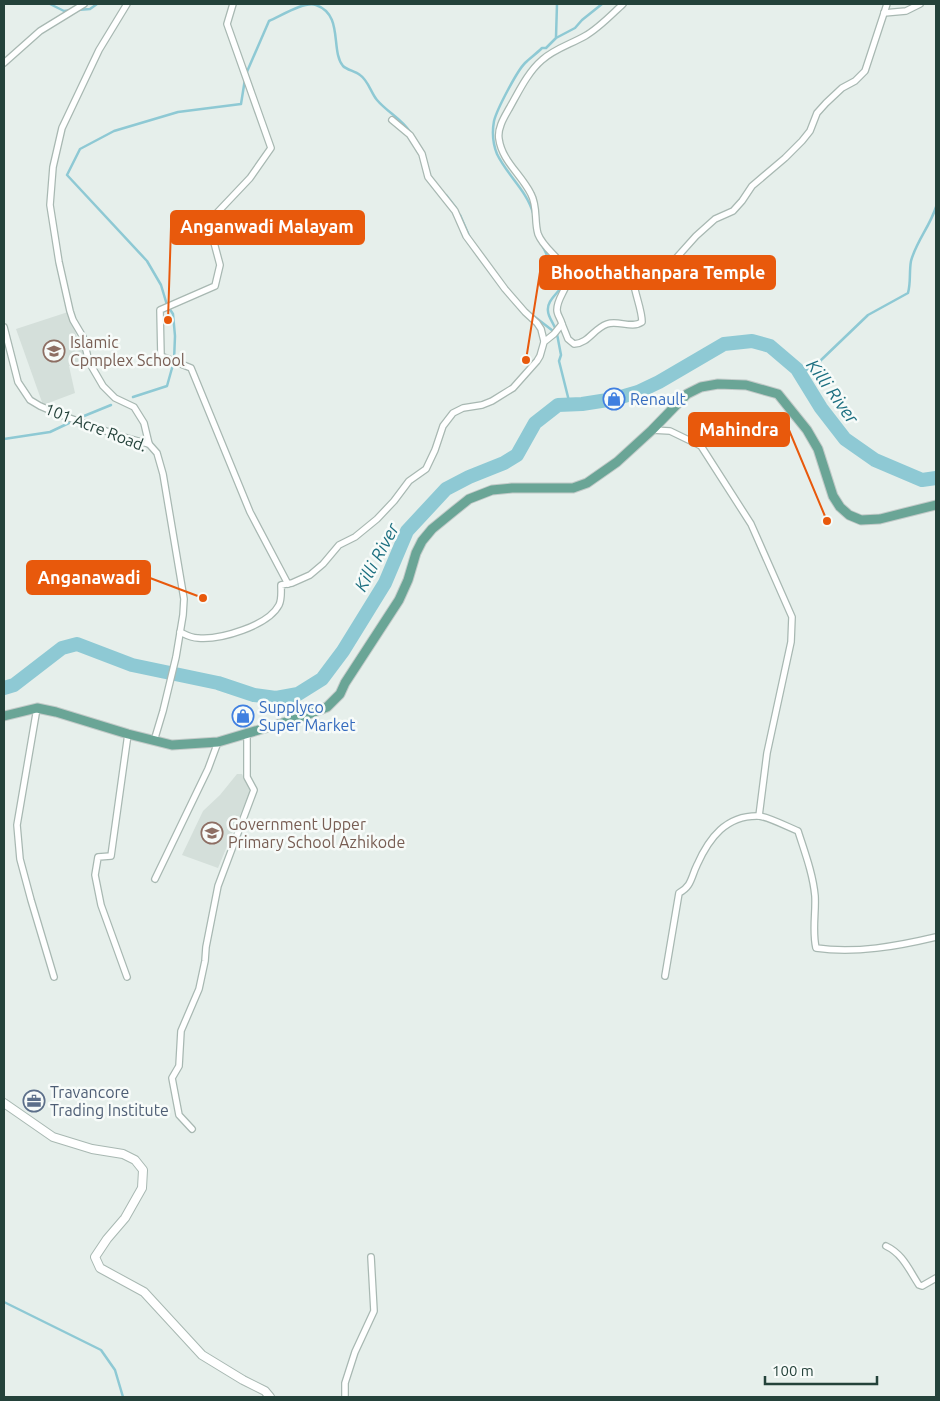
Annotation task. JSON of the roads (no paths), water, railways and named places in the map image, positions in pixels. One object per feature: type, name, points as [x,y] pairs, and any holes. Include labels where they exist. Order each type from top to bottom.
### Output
[{"type":"main road","points":[[4,716],[37,708],[172,745],[218,742],[296,719],[327,707],[340,694],[399,600],[408,580],[416,553],[422,541],[432,529],[469,499],[492,490],[512,488],[573,488],[587,483],[618,462],[687,394],[701,387],[718,384],[746,385],[778,394],[807,430],[818,449],[834,496],[840,507],[849,515],[861,520],[880,519],[936,505]]},
{"type":"street","points":[[4,63],[40,31],[84,4]]},
{"type":"street","points":[[127,4],[100,50],[62,128],[53,168],[50,205],[59,262],[70,311],[84,341],[89,362],[103,386],[115,398],[134,407],[140,414],[149,444]]},
{"type":"street","points":[[234,4],[227,24],[271,148],[250,178],[214,216],[212,236],[220,265],[215,286],[160,310],[161,356],[191,368],[250,512],[288,584]]},
{"type":"street","points":[[623,4],[585,36],[560,48],[539,62],[519,90],[505,115],[498,138],[505,157],[532,194],[535,206],[535,223],[539,236],[555,258],[562,264],[567,275],[567,284],[559,300],[557,312],[568,340],[574,344],[584,342],[601,327],[608,324],[634,325],[642,322],[640,304],[633,278],[634,270],[670,265],[696,236],[715,219],[733,211],[752,186],[802,141],[810,130],[817,113],[842,88],[855,81],[865,71],[887,4]]},
{"type":"street","points":[[884,13],[906,11],[920,4]]},
{"type":"street","points":[[392,120],[410,135],[422,154],[428,176],[455,211],[466,236],[505,289],[537,323],[541,329],[544,342]]},
{"type":"street","points":[[180,632],[196,638],[209,638],[231,634],[264,619],[276,609],[280,601],[281,586],[312,573],[323,564],[338,545],[355,537],[377,519],[409,481],[426,469],[443,426],[453,413],[463,408],[482,405],[492,401],[512,388],[537,361],[544,342],[562,324]]},
{"type":"street","name":"101 Acre Road.","points":[[4,327],[5,338],[18,382],[30,400],[40,406],[120,436],[149,444],[160,460],[184,599],[176,657],[154,741]]},
{"type":"street","points":[[652,430],[670,430],[701,446],[751,524],[792,617],[791,642],[767,752],[760,816]]},
{"type":"street","points":[[37,708],[17,825],[22,867],[54,977]]},
{"type":"street","points":[[192,1128],[179,1116],[172,1078],[179,1066],[181,1031],[199,989],[206,962],[206,947],[218,886],[254,790],[247,778],[247,733]]},
{"type":"street","points":[[127,977],[101,906],[95,875],[98,858],[111,856],[128,734]]},
{"type":"street","points":[[155,879],[208,769],[218,742]]},
{"type":"street","points":[[665,976],[680,893],[687,889],[700,858],[710,841],[726,824],[736,820],[760,816],[798,831],[809,862],[815,897],[813,935],[816,948],[829,950],[862,949],[936,937]]},
{"type":"street","points":[[4,1103],[53,1137],[92,1149],[123,1154],[135,1160],[143,1170],[142,1188],[125,1218],[95,1257],[100,1268],[144,1292],[202,1355],[265,1391],[270,1397]]},
{"type":"street","points":[[886,1246],[899,1254],[908,1265],[919,1285],[926,1285],[936,1278]]},
{"type":"street","points":[[345,1397],[345,1383],[355,1352],[374,1311],[371,1257]]},
{"type":"waterway","points":[[50,4],[64,11],[72,10]]},
{"type":"waterway","points":[[77,10],[90,9],[97,4]]},
{"type":"waterway","points":[[246,74],[269,21],[299,7],[311,4],[316,5],[325,10],[330,16],[339,59],[343,66],[363,77],[377,100],[403,123],[410,132]]},
{"type":"waterway","points":[[556,37],[557,4]]},
{"type":"waterway","points":[[533,213],[522,190],[497,154],[493,138],[494,121],[508,90],[525,63],[542,48],[546,48],[556,38],[575,28],[602,4]]},
{"type":"waterway","points":[[133,397],[167,386],[174,361],[175,336],[173,314],[167,305],[161,285],[147,261],[67,175],[80,149],[114,131],[178,112],[241,104],[245,79]]},
{"type":"waterway","points":[[446,195],[456,208]]},
{"type":"waterway","points":[[800,374],[819,362],[868,315],[908,293],[910,265],[913,254],[936,207]]},
{"type":"waterway","points":[[460,215],[470,238]]},
{"type":"waterway","points":[[543,247],[548,257],[559,267],[563,276],[562,285],[548,306],[549,316],[556,330]]},
{"type":"waterway","points":[[531,314],[557,334],[561,355],[559,361],[570,405]]},
{"type":"waterway","name":"Killi River","points":[[4,688],[14,685],[62,648],[77,644],[132,665],[218,683],[254,695],[276,698],[298,694],[322,679],[343,651],[385,583],[407,531],[446,489],[469,477],[504,463],[517,455],[535,423],[558,405],[582,404],[614,399],[638,392],[659,382],[724,344],[752,341],[770,346],[797,369],[821,408],[845,439],[875,460],[922,480],[936,478]]},
{"type":"waterway","points":[[84,416],[111,405]]},
{"type":"waterway","points":[[4,439],[50,432],[69,423]]},
{"type":"waterway","points":[[4,1302],[101,1350],[115,1370],[123,1397]]},
{"type":"place","name":"Anganwadi Malayam","points":[[168,320]]},
{"type":"place","name":"Islamic Cpmplex School","points":[[54,351]]},
{"type":"place","name":"Bhoothathanpara Temple","points":[[526,360]]},
{"type":"place","name":"Renault","points":[[614,399]]},
{"type":"place","name":"Mahindra","points":[[827,521]]},
{"type":"place","name":"Anganawadi","points":[[203,598]]},
{"type":"place","name":"Supplyco Super Market","points":[[243,716]]},
{"type":"place","name":"Government Upper Primary School Azhikode","points":[[212,833]]},
{"type":"place","name":"Travancore Trading Institute","points":[[34,1101]]}]
